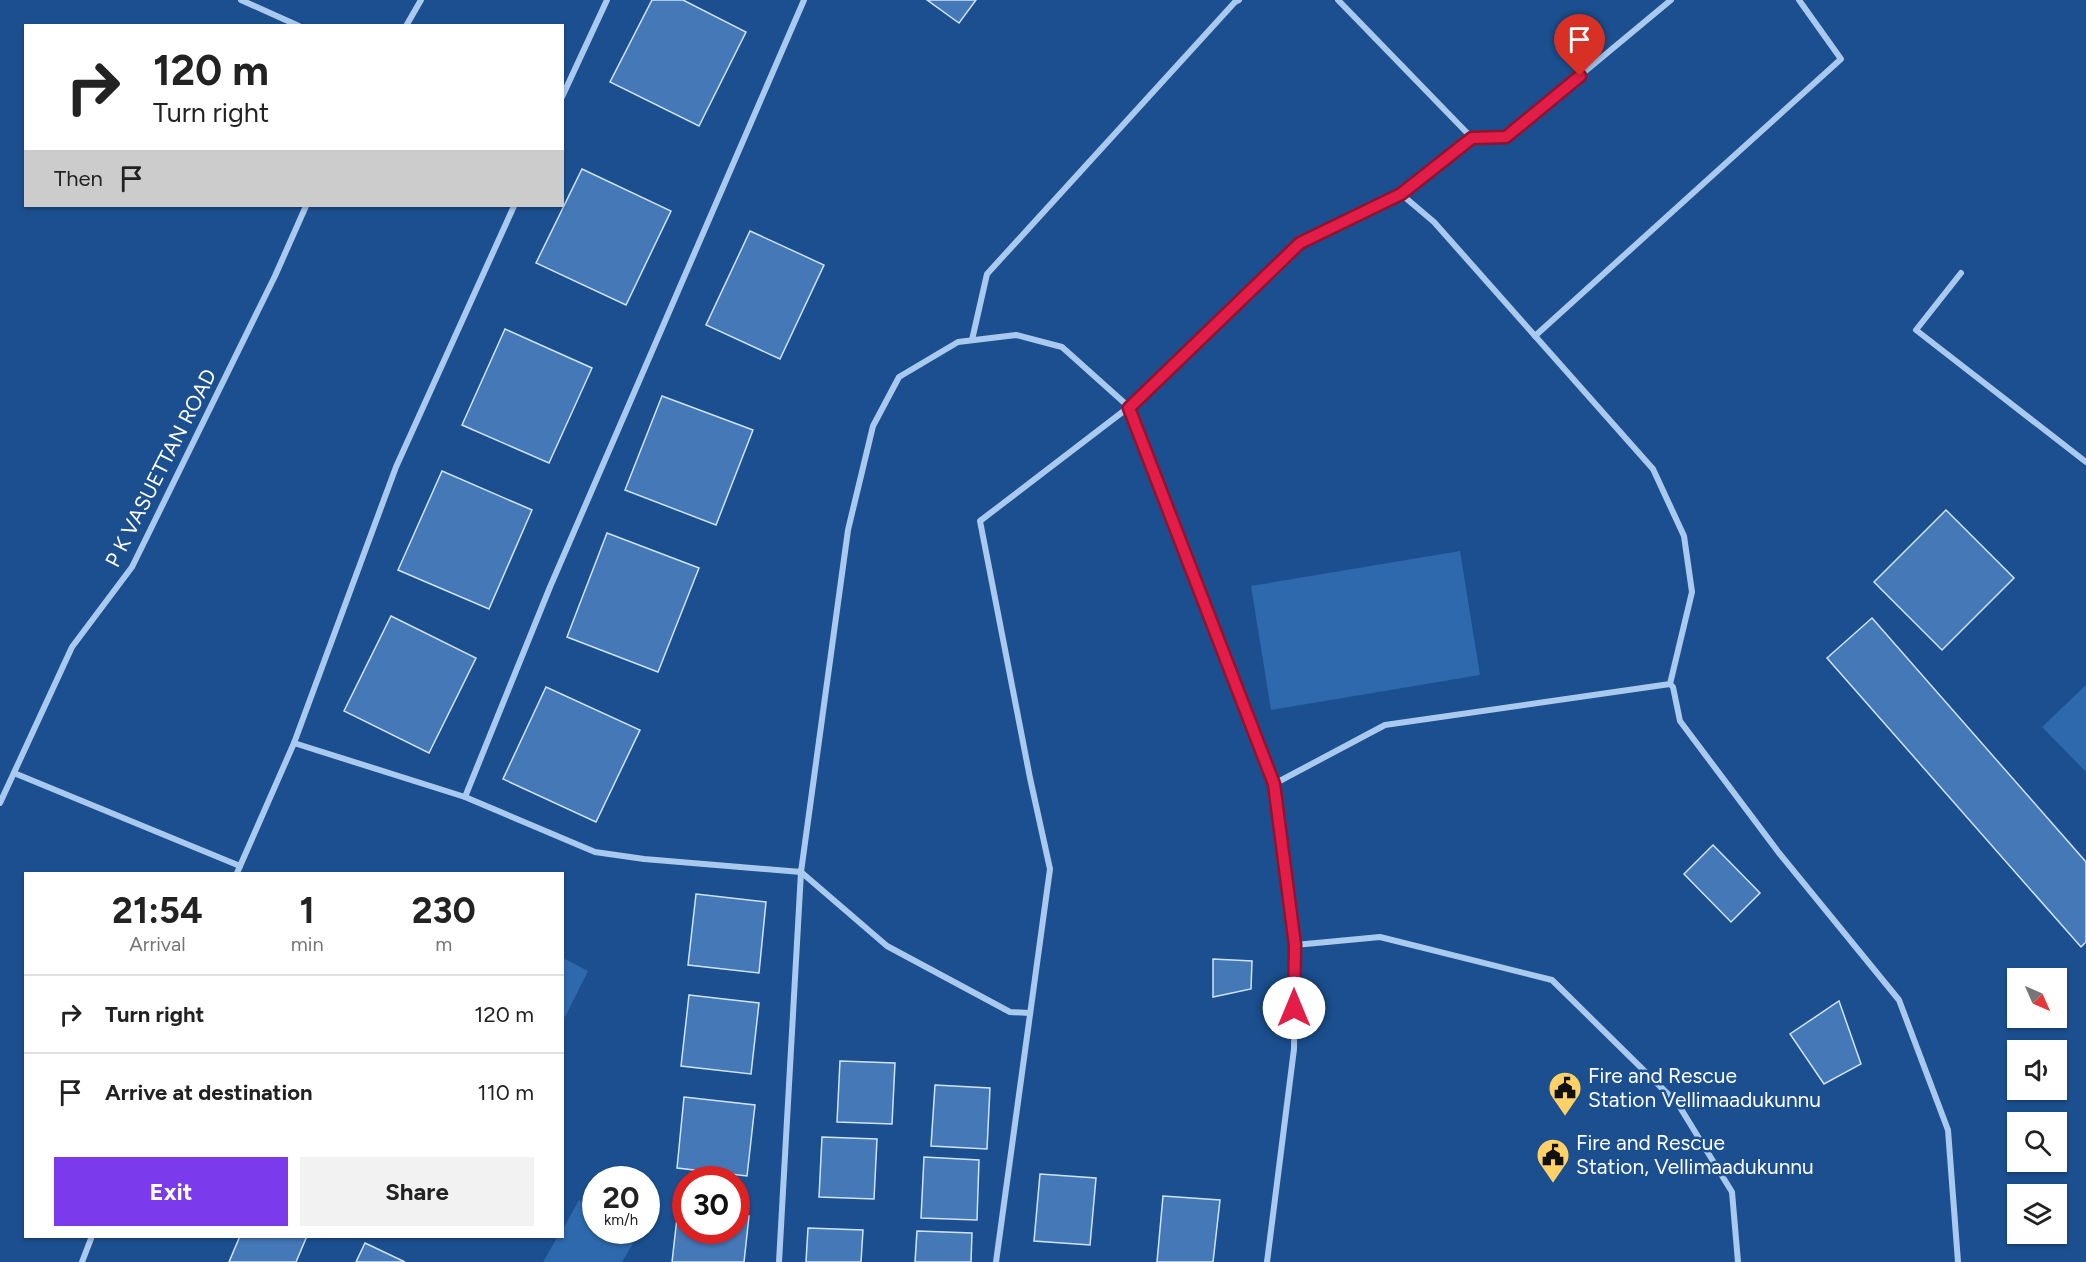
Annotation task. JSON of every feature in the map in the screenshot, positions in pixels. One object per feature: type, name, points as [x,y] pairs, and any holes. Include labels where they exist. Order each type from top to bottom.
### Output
[{"type":"street","points":[[241,0],[295,24]]},
{"type":"street","points":[[407,24],[421,0]]},
{"type":"street","points":[[564,93],[608,0]]},
{"type":"street","points":[[465,797],[550,587],[804,0]]},
{"type":"street","points":[[972,340],[987,274],[1239,0]]},
{"type":"street","points":[[1338,0],[1472,138]]},
{"type":"street","points":[[996,1262],[1050,869],[980,521],[1129,408],[1300,243],[1401,194],[1472,138],[1506,137],[1671,0]]},
{"type":"street","points":[[1535,336],[1841,59],[1799,0]]},
{"type":"street","points":[[1401,194],[1434,222],[1653,469],[1684,536],[1692,592],[1670,684],[1673,687],[1680,722],[1779,853],[1899,1000],[1948,1130],[1958,1262]]},
{"type":"street","name":"P K VASUETTAN ROAD","points":[[0,803],[72,647],[132,567],[275,276],[306,207]]},
{"type":"street","points":[[14,773],[239,870],[294,743],[396,467],[514,207]]},
{"type":"street","points":[[1961,273],[1916,330],[2086,462]]},
{"type":"street","points":[[778,1262],[801,872],[848,530],[873,426],[898,376],[958,342],[1016,335],[1062,347],[1129,408],[1274,784],[1295,945],[1294,1049],[1266,1262]]},
{"type":"street","points":[[1274,784],[1385,725],[1670,684]]},
{"type":"street","points":[[294,743],[465,797],[595,852],[644,859],[801,872],[887,946],[1010,1012],[1030,1013]]},
{"type":"street","points":[[1295,945],[1380,937],[1552,980],[1678,1104],[1732,1192],[1738,1262]]},
{"type":"street","points":[[82,1262],[91,1238]]},
{"type":"shaded area","points":[[1460,551],[1480,675],[1271,710],[1251,586]]},
{"type":"shaded area","points":[[2086,685],[2086,772],[2042,727]]},
{"type":"shaded area","points":[[564,959],[588,971],[564,1019]]},
{"type":"shaded area","points":[[579,1200],[582,1202],[582,1244],[633,1244],[622,1262],[543,1262],[557,1238],[564,1238],[564,1227]]},
{"type":"building","points":[[652,0],[683,0],[746,32],[699,126],[610,82]]},
{"type":"building","points":[[927,0],[976,0],[959,23]]},
{"type":"building","points":[[582,169],[671,211],[626,305],[536,263]]},
{"type":"building","points":[[750,231],[824,265],[780,359],[706,325]]},
{"type":"building","points":[[505,329],[592,368],[549,463],[462,425]]},
{"type":"building","points":[[662,396],[753,430],[716,525],[625,490]]},
{"type":"building","points":[[442,471],[532,510],[489,609],[398,570]]},
{"type":"building","points":[[1946,510],[2014,578],[1942,650],[1874,582]]},
{"type":"building","points":[[607,533],[699,568],[658,672],[567,637]]},
{"type":"building","points":[[391,616],[476,658],[429,753],[344,711]]},
{"type":"building","points":[[1872,618],[2086,862],[2086,942],[2081,947],[1827,658]]},
{"type":"building","points":[[546,687],[640,730],[596,822],[503,779]]},
{"type":"building","points":[[1713,845],[1760,893],[1731,922],[1684,874]]},
{"type":"building","points":[[696,894],[766,902],[759,973],[688,965]]},
{"type":"building","points":[[1213,959],[1252,961],[1251,989],[1213,997]]},
{"type":"building","points":[[689,995],[759,1003],[751,1074],[681,1066]]},
{"type":"building","points":[[1839,1001],[1861,1064],[1824,1084],[1790,1034]]},
{"type":"building","points":[[840,1061],[895,1063],[892,1124],[837,1122]]},
{"type":"building","points":[[935,1085],[990,1088],[987,1149],[931,1146]]},
{"type":"building","points":[[684,1097],[755,1105],[748,1166],[677,1166]]},
{"type":"building","points":[[822,1137],[877,1139],[874,1199],[819,1197]]},
{"type":"building","points":[[924,1157],[979,1160],[977,1220],[921,1218]]},
{"type":"building","points":[[1040,1174],[1096,1178],[1090,1245],[1034,1241]]},
{"type":"building","points":[[1163,1196],[1220,1200],[1213,1262],[1157,1262]]},
{"type":"building","points":[[808,1228],[863,1230],[861,1262],[806,1262]]},
{"type":"building","points":[[917,1231],[972,1233],[971,1262],[915,1262]]},
{"type":"building","points":[[239,1238],[306,1238],[296,1262],[229,1262]]},
{"type":"building","points":[[365,1243],[405,1262],[356,1262]]},
{"type":"building","points":[[674,1244],[746,1244],[744,1262],[672,1262]]},
{"type":"place","name":"Fire and Rescue Station Vellimaadukunnu","points":[[1565,1117]]},
{"type":"place","name":"Fire and Rescue Station, Vellimaadukunnu","points":[[1553,1184]]},
{"type":"route","points":[[1294,1008],[1295,945],[1274,784],[1129,408],[1300,243],[1401,194],[1472,138],[1506,137],[1580,76]]}]
